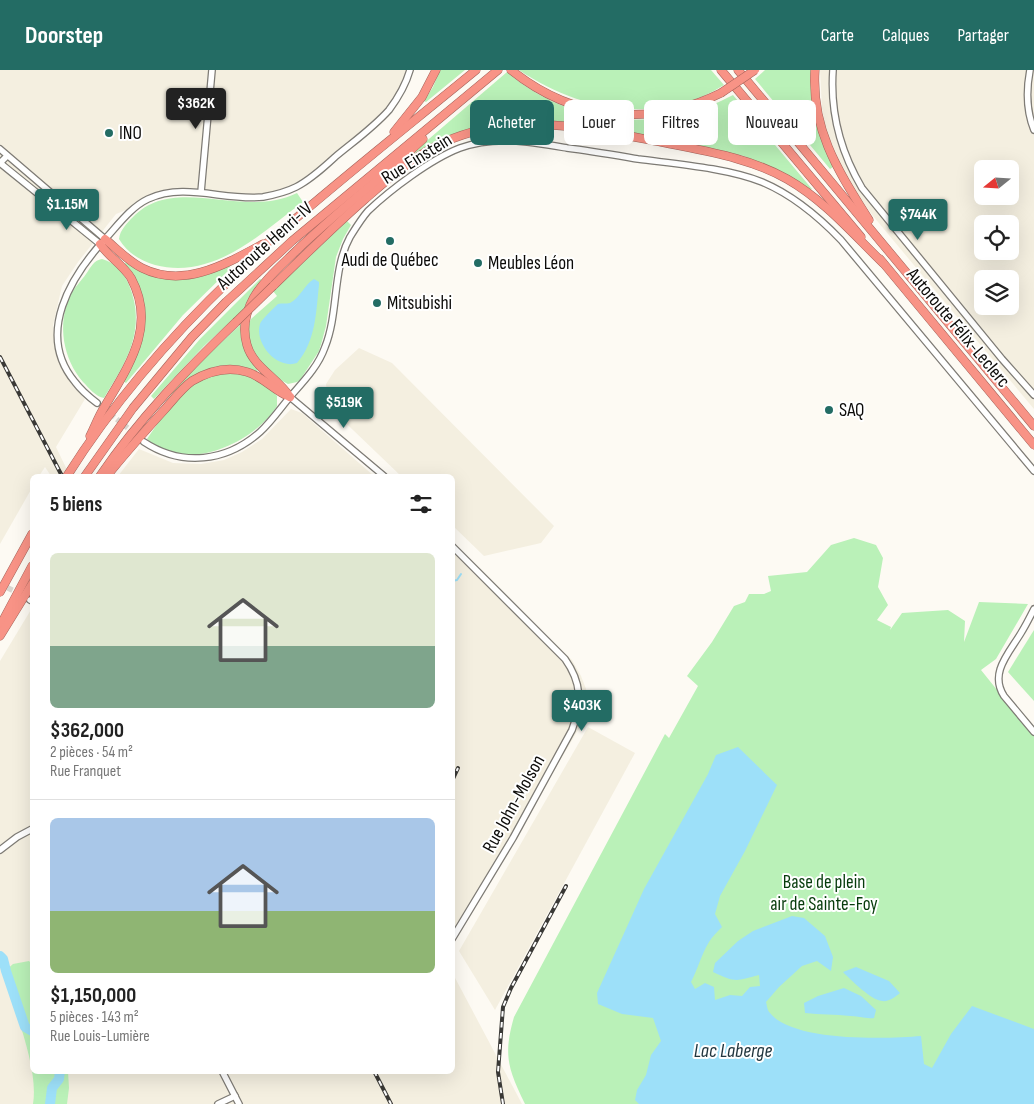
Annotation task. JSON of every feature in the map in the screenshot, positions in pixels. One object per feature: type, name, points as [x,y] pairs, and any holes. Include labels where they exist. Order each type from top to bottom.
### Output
[{"type":"highway","points":[[379,150],[418,104],[436,70]]},
{"type":"highway","name":"Autoroute Henri-IV","points":[[68,474],[132,387],[202,307],[270,240],[476,70]]},
{"type":"highway","name":"Autoroute Henri-IV","points":[[86,474],[106,444],[145,393],[192,337],[226,302],[292,241],[498,70]]},
{"type":"highway","points":[[511,70],[550,95],[569,104],[595,111],[620,114],[649,114],[669,112],[696,104],[721,93],[755,70]]},
{"type":"highway","name":"Autoroute Félix-Leclerc","points":[[721,70],[1034,445]]},
{"type":"highway","name":"Autoroute Félix-Leclerc","points":[[738,70],[1032,423]]},
{"type":"highway","points":[[815,70],[816,105],[828,149],[844,181],[883,244]]},
{"type":"highway","points":[[290,397],[284,388],[254,359],[247,347],[244,331],[245,320],[254,298],[266,280],[318,230],[409,152],[485,81]]},
{"type":"highway","points":[[101,474],[126,439],[188,369],[342,220],[397,172],[419,156],[443,142],[469,133],[495,127],[523,124],[561,125],[713,152],[754,164],[786,178],[809,194],[883,263]]},
{"type":"highway","points":[[103,242],[143,268],[168,275],[192,274],[218,267],[270,240]]},
{"type":"highway","points":[[81,454],[104,406],[135,352],[142,320],[136,290],[130,277],[106,252],[103,242]]},
{"type":"highway","points":[[109,474],[176,396],[192,381],[208,373],[221,370],[247,372],[259,376],[280,393],[290,397]]},
{"type":"highway","points":[[0,592],[30,538]]},
{"type":"highway","points":[[0,626],[30,570]]},
{"type":"highway","points":[[0,636],[30,587]]},
{"type":"street","points":[[201,192],[212,70]]},
{"type":"street","points":[[97,403],[74,382],[65,367],[57,334],[60,310],[70,285],[125,217],[146,200],[173,192],[201,192],[246,197],[283,192],[297,186],[310,178],[369,130],[389,109],[400,92],[410,70]]},
{"type":"street","points":[[833,70],[832,96],[838,131],[846,157],[862,188],[989,344],[1034,395]]},
{"type":"street","points":[[1030,70],[1027,96],[1034,130]]},
{"type":"street","name":"Rue Einstein","points":[[144,442],[156,450],[169,455],[184,458],[210,457],[245,443],[262,431],[318,362],[326,346],[343,255],[348,240],[366,213],[423,169],[457,149],[491,141],[529,142],[736,174],[761,182],[792,198],[821,220],[841,240],[1034,471]]},
{"type":"street","points":[[1,150],[62,201],[103,242]]},
{"type":"street","points":[[7,156],[0,163],[103,242]]},
{"type":"street","points":[[290,397],[382,474]]},
{"type":"street","name":"Rue John-Molson","points":[[455,549],[565,658],[574,672],[580,700],[578,715],[572,730],[513,838],[455,934]]},
{"type":"street","points":[[1034,609],[1002,663],[998,680],[999,687],[1004,696],[1034,732]]},
{"type":"street","points":[[0,850],[30,830]]},
{"type":"street","points":[[223,1074],[239,1104]]},
{"type":"street","points":[[218,1104],[234,1096]]},
{"type":"shaded area","points":[[0,70],[410,70],[389,109],[297,187],[264,196],[173,192],[116,214],[78,262],[62,286],[53,325],[59,361],[68,378],[85,399],[56,447],[69,474],[50,474],[45,467],[40,474],[30,474],[30,492],[0,544]]},
{"type":"shaded area","points":[[820,70],[1034,70],[1034,409],[873,216],[844,172],[827,134],[822,108]]},
{"type":"shaded area","points":[[359,348],[392,363],[554,526],[541,543],[484,556],[455,528],[455,474],[399,474],[329,407],[326,384],[335,370]]},
{"type":"shaded area","points":[[291,409],[302,413],[372,474],[120,474],[139,449],[173,463],[201,464],[224,460],[242,452],[262,439]]},
{"type":"shaded area","points":[[455,551],[572,660],[586,689],[587,707],[584,720],[455,938]]},
{"type":"shaded area","points":[[30,611],[30,1074],[455,1074],[455,978],[522,1104],[0,1104],[0,661]]},
{"type":"shaded area","points":[[588,727],[635,753],[495,1010],[459,951]]},
{"type":"green space","points":[[440,70],[465,70],[426,102],[424,101],[433,87]]},
{"type":"green space","points":[[519,70],[711,70],[724,85],[692,100],[644,100],[644,109],[634,109],[634,100],[581,100],[542,84]]},
{"type":"green space","points":[[765,70],[811,70],[812,100],[772,100],[755,79]]},
{"type":"green space","points":[[507,72],[532,90],[551,100],[474,100]]},
{"type":"green space","points":[[733,95],[737,100],[728,100],[728,145],[775,145],[812,189],[810,190],[783,173],[744,156],[687,145],[718,145],[718,102]]},
{"type":"green space","points":[[554,102],[564,106],[564,123],[554,122]]},
{"type":"green space","points":[[470,104],[470,129],[447,137],[409,156]]},
{"type":"green space","points":[[634,120],[644,120],[644,137],[634,135]]},
{"type":"green space","points":[[816,120],[823,144],[833,167],[830,169],[810,145],[816,145]]},
{"type":"green space","points":[[297,193],[303,202],[253,240],[216,260],[197,266],[177,268],[155,265],[140,259],[130,252],[119,239],[122,230],[133,217],[150,204],[169,198],[189,197],[255,202],[276,200]]},
{"type":"green space","points":[[347,221],[351,225],[336,257],[326,326],[319,351],[300,380],[288,384],[280,380],[257,357],[249,338],[248,328],[251,319],[277,296],[273,291]]},
{"type":"green space","points":[[102,259],[115,266],[125,276],[134,301],[136,316],[132,344],[127,358],[104,398],[93,392],[76,373],[67,352],[63,329],[66,307],[70,296],[93,264]]},
{"type":"green space","points":[[126,262],[139,270],[164,278],[189,277],[229,265],[231,268],[183,315],[126,383],[123,381],[144,323],[124,265]]},
{"type":"green space","points":[[260,279],[262,280],[246,307],[204,346],[154,399],[151,396],[200,339]]},
{"type":"green space","points":[[242,323],[242,336],[245,347],[250,358],[258,368],[257,372],[230,365],[218,366],[196,375],[165,399],[210,353]]},
{"type":"green space","points":[[233,372],[251,377],[268,386],[277,396],[277,406],[266,420],[252,432],[236,442],[217,450],[198,454],[180,454],[162,449],[147,439],[176,401],[193,384],[213,374]]},
{"type":"green space","name":"Base de plein air de Sainte-Foy","points":[[854,538],[876,545],[883,558],[878,587],[888,605],[877,620],[891,627],[890,630],[902,613],[948,610],[965,621],[964,642],[979,602],[1028,604],[996,659],[981,670],[1034,736],[1034,1104],[525,1104],[509,1062],[509,1042],[514,1017],[665,734],[669,738],[698,686],[687,676],[712,642],[734,606],[745,602],[749,594],[764,594],[771,591],[768,576],[807,572],[831,545]]},
{"type":"green space","points":[[1034,630],[1034,701],[1008,672]]},
{"type":"green space","points":[[30,962],[30,1062],[3,973],[13,964]]},
{"type":"green space","points":[[32,1074],[68,1074],[67,1104],[33,1104]]},
{"type":"water","points":[[314,279],[319,282],[319,285],[312,336],[297,363],[282,363],[275,359],[264,347],[260,339],[260,324],[278,304],[293,301]]},
{"type":"water","name":"Lac Laberge","points":[[738,747],[777,785],[745,851],[720,896],[715,914],[722,927],[710,940],[704,952],[691,982],[695,989],[705,983],[714,987],[715,1000],[730,995],[742,996],[750,987],[760,986],[759,975],[740,980],[727,978],[713,972],[715,963],[738,941],[753,931],[792,916],[804,918],[825,936],[833,957],[831,971],[817,961],[802,966],[766,1002],[769,1012],[782,1022],[798,1029],[819,1034],[864,1038],[921,1036],[924,1064],[932,1068],[951,1034],[972,1006],[1034,1029],[1034,1104],[639,1104],[635,1100],[637,1090],[646,1075],[651,1055],[661,1041],[653,1018],[622,1014],[598,1004],[597,993],[644,889],[708,774],[716,755]]},
{"type":"water","points":[[856,967],[889,981],[900,993],[887,1001],[877,1000],[861,989],[843,972]]},
{"type":"water","points":[[844,988],[861,996],[876,1010],[874,1018],[805,1013],[804,1003],[818,996]]},
{"type":"waterway","points":[[455,580],[461,574]]},
{"type":"waterway","points":[[0,956],[3,959],[25,1027],[30,1030]]},
{"type":"waterway","points":[[50,1104],[52,1088],[59,1079],[60,1074]]},
{"type":"tunnel","points":[[97,403],[135,434]]},
{"type":"tunnel","points":[[0,584],[20,594]]},
{"type":"railway","points":[[0,357],[61,474]]},
{"type":"railway","points":[[455,774],[458,768]]},
{"type":"railway","points":[[503,1104],[498,1072],[503,1007],[511,988],[566,886]]},
{"type":"railway","points":[[376,1074],[391,1104]]},
{"type":"place","name":"INO","points":[[109,133]]},
{"type":"place","name":"Audi de Québec","points":[[390,241]]},
{"type":"place","name":"Meubles Léon","points":[[478,263]]},
{"type":"place","name":"Mitsubishi","points":[[377,303]]},
{"type":"place","name":"SAQ","points":[[829,410]]}]
